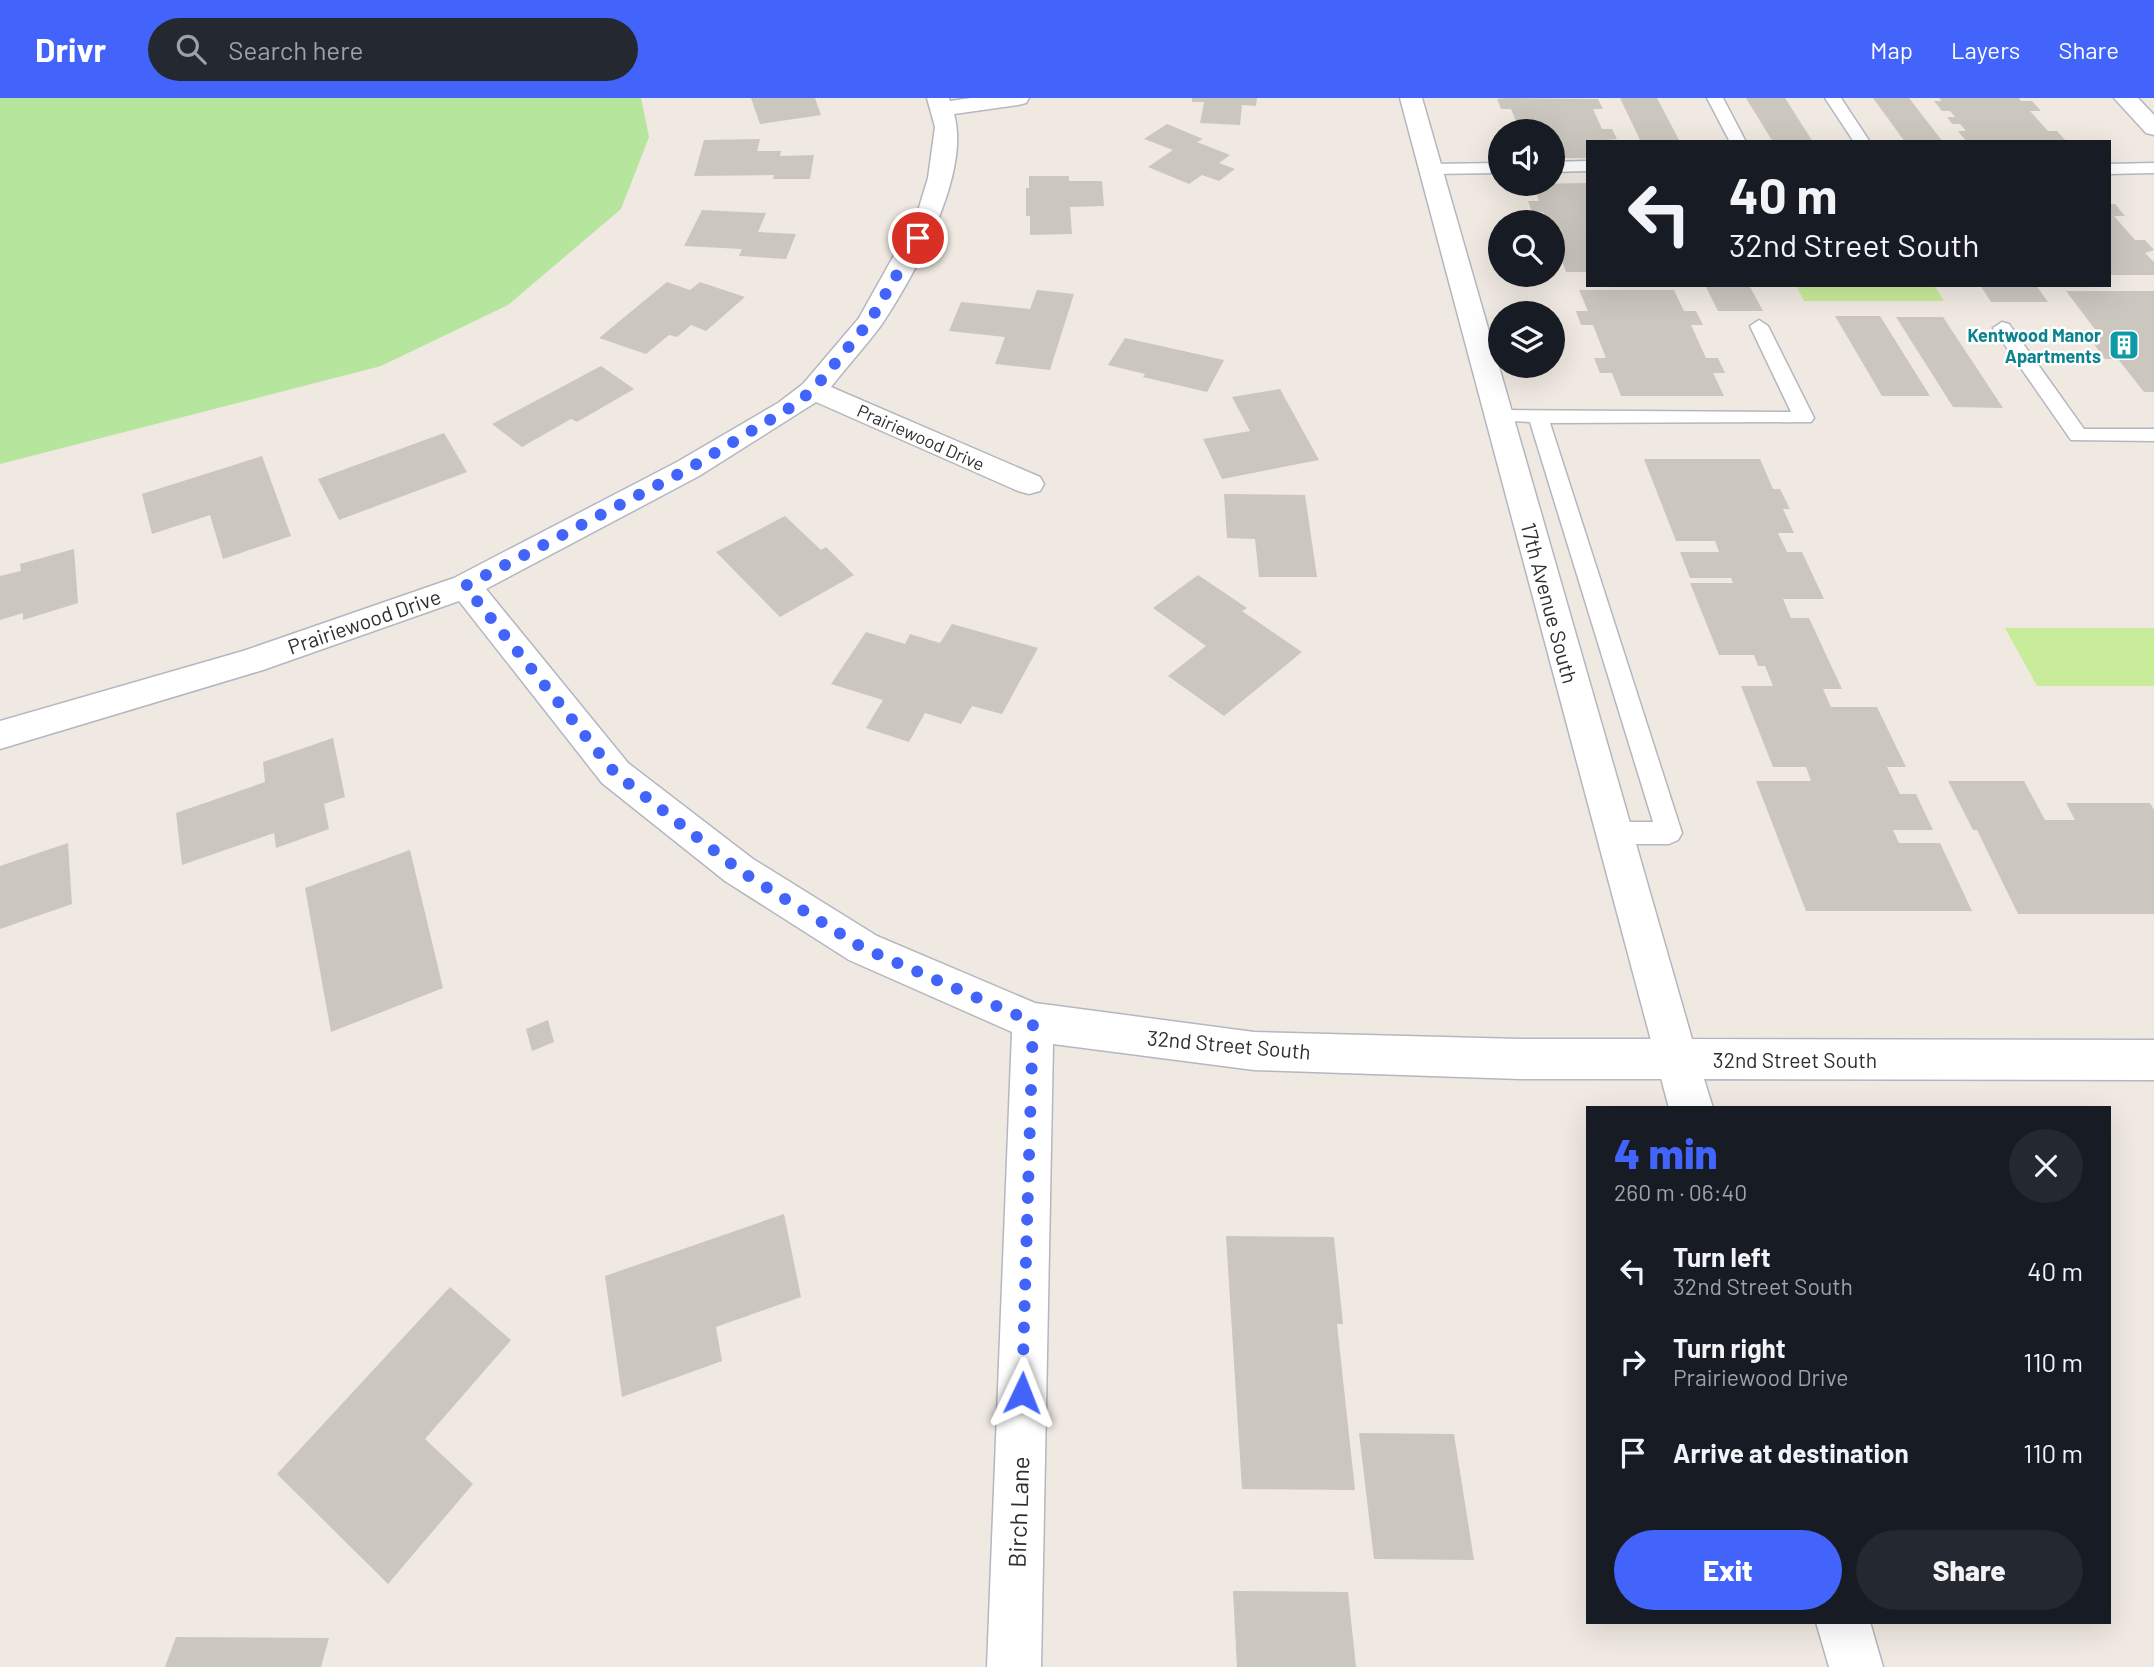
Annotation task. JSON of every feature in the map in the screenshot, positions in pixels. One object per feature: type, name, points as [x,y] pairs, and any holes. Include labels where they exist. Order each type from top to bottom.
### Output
[{"type":"street","name":"Prairiewood Drive","points":[[0,735],[251,661],[465,586],[688,469],[788,409],[813,390],[870,321],[929,214],[940,178],[946,127],[939,103],[1018,98]]},
{"type":"street","name":"17th Avenue South","points":[[1412,98],[1611,832],[1689,1106]]},
{"type":"street","points":[[2125,98],[2154,128]]},
{"type":"street","name":"Prairiewood Drive","points":[[813,390],[1029,484]]},
{"type":"street","name":"32nd Street South","points":[[465,586],[615,773],[739,870],[863,948],[1033,1022],[1254,1051],[1520,1059],[2154,1060]]},
{"type":"street","name":"Birch Lane","points":[[1014,1667],[1033,1022]]},
{"type":"street","points":[[1844,1624],[1856,1667]]},
{"type":"lane","points":[[1715,98],[1737,140]]},
{"type":"lane","points":[[1833,98],[1861,140]]},
{"type":"lane","points":[[1565,167],[1586,166]]},
{"type":"lane","points":[[1432,169],[1488,168]]},
{"type":"lane","points":[[2111,169],[2154,168]]},
{"type":"lane","points":[[1500,416],[1804,418],[1759,326]]},
{"type":"lane","points":[[2002,328],[2078,435],[2154,435]]},
{"type":"lane","points":[[1538,416],[1669,832],[1611,832]]},
{"type":"green space","points":[[0,98],[641,98],[649,137],[621,209],[508,305],[381,366],[0,464]]},
{"type":"green space","points":[[1797,287],[1935,287],[1944,301],[1804,301]]},
{"type":"green space","points":[[2005,628],[2154,628],[2154,686],[2037,686]]},
{"type":"building","points":[[751,98],[815,98],[821,115],[760,124]]},
{"type":"building","points":[[1192,98],[1257,98],[1256,106],[1242,105],[1240,125],[1200,123],[1204,102],[1192,102]]},
{"type":"building","points":[[1620,98],[1657,98],[1679,140],[1640,140]]},
{"type":"building","points":[[1746,98],[1785,98],[1812,140],[1772,140]]},
{"type":"building","points":[[1873,98],[1909,98],[1941,140],[1904,140]]},
{"type":"building","points":[[1939,98],[2019,98],[2021,101],[2032,101],[2041,111],[2030,111],[2048,131],[2057,131],[2065,140],[1965,140],[1958,131],[1966,131],[1960,124],[1952,124],[1947,117],[1955,117],[1950,111],[1942,111],[1934,101],[1942,101]]},
{"type":"building","points":[[1497,99],[1598,99],[1603,109],[1593,109],[1602,129],[1612,129],[1617,139],[1586,140],[1586,158],[1565,158],[1565,119],[1515,119],[1511,109],[1501,109]]},
{"type":"building","points":[[1167,124],[1203,139],[1197,142],[1230,155],[1219,163],[1235,169],[1219,181],[1202,175],[1189,184],[1148,167],[1173,150],[1144,139]]},
{"type":"building","points":[[760,139],[757,151],[781,151],[780,156],[814,155],[810,179],[773,179],[774,175],[694,176],[704,140]]},
{"type":"building","points":[[1029,176],[1069,176],[1069,181],[1102,181],[1104,206],[1070,207],[1072,234],[1030,235],[1030,216],[1026,216]]},
{"type":"building","points":[[1565,183],[1586,183],[1586,272],[1566,272],[1565,269],[1565,210],[1531,210],[1528,201],[1539,201],[1537,196],[1565,196]]},
{"type":"building","points":[[2111,204],[2115,204],[2125,216],[2114,216],[2135,240],[2145,240],[2154,250],[2145,253],[2154,262],[2154,275],[2111,275]]},
{"type":"building","points":[[702,210],[766,213],[758,232],[796,234],[786,259],[739,256],[742,249],[684,246]]},
{"type":"building","points":[[667,282],[690,290],[700,282],[745,297],[706,331],[691,325],[677,337],[669,335],[646,354],[599,338]]},
{"type":"building","points":[[1706,287],[1750,287],[1763,311],[1718,311]]},
{"type":"building","points":[[1981,287],[2037,287],[2048,302],[1991,302]]},
{"type":"building","points":[[1037,290],[1074,294],[1050,370],[995,364],[1005,337],[949,331],[961,302],[1030,309]]},
{"type":"building","points":[[1579,290],[1674,290],[1684,311],[1696,311],[1703,325],[1691,325],[1706,358],[1718,358],[1725,373],[1713,373],[1724,396],[1621,396],[1612,373],[1600,373],[1594,358],[1606,358],[1593,325],[1581,325],[1576,311],[1588,311]]},
{"type":"building","name":"Kentwood Manor Apartments","points":[[2066,291],[2154,291],[2154,392],[2144,392],[2118,359],[2105,359],[2085,332],[2097,332]]},
{"type":"building","points":[[1835,316],[1880,316],[1930,396],[1882,396]]},
{"type":"building","points":[[1896,317],[1943,317],[2003,408],[1953,407]]},
{"type":"building","points":[[1125,338],[1224,360],[1207,392],[1143,377],[1145,374],[1108,365]]},
{"type":"building","points":[[601,366],[634,389],[577,422],[571,419],[522,447],[492,424]]},
{"type":"building","points":[[1280,389],[1319,460],[1222,479],[1203,439],[1250,431],[1232,397]]},
{"type":"building","points":[[444,433],[467,472],[339,520],[318,479]]},
{"type":"building","points":[[262,456],[291,536],[223,559],[210,515],[152,534],[142,494]]},
{"type":"building","points":[[1644,459],[1760,459],[1773,489],[1780,489],[1790,509],[1783,509],[1794,533],[1778,533],[1787,552],[1802,552],[1824,599],[1783,599],[1791,618],[1809,618],[1842,689],[1823,689],[1831,707],[1877,707],[1906,767],[1887,767],[1900,794],[1916,794],[1933,830],[1893,830],[1899,843],[1940,843],[1972,911],[1806,911],[1756,781],[1811,781],[1806,767],[1773,767],[1741,686],[1773,686],[1765,666],[1758,666],[1754,655],[1719,655],[1690,583],[1733,583],[1731,578],[1690,578],[1680,552],[1719,552],[1715,541],[1676,541]]},
{"type":"building","points":[[1224,494],[1305,495],[1317,577],[1259,577],[1255,539],[1227,538]]},
{"type":"building","points":[[785,516],[821,550],[826,547],[854,575],[780,617],[716,552]]},
{"type":"building","points":[[74,549],[78,603],[23,620],[23,613],[0,620],[0,576],[21,571],[20,564]]},
{"type":"building","points":[[1198,575],[1247,608],[1242,611],[1302,652],[1224,716],[1168,676],[1206,646],[1153,608]]},
{"type":"building","points":[[952,624],[1038,648],[1002,714],[972,706],[961,724],[925,713],[909,742],[866,728],[883,700],[831,684],[866,632],[905,644],[910,634],[940,643]]},
{"type":"building","points":[[333,738],[345,797],[324,804],[329,829],[276,848],[274,833],[182,865],[176,813],[265,782],[263,762]]},
{"type":"building","points":[[1948,781],[2024,781],[2045,820],[2075,820],[2066,803],[2150,803],[2154,810],[2154,914],[2018,914],[1977,830],[1973,830]]},
{"type":"building","points":[[68,843],[72,904],[0,929],[0,866]]},
{"type":"building","points":[[410,850],[443,988],[331,1032],[305,888]]},
{"type":"building","points":[[548,1020],[554,1042],[532,1051],[526,1029]]},
{"type":"building","points":[[784,1214],[801,1297],[716,1327],[722,1361],[622,1397],[605,1276]]},
{"type":"building","points":[[1226,1236],[1334,1237],[1343,1324],[1337,1324],[1355,1490],[1242,1489]]},
{"type":"building","points":[[450,1287],[511,1340],[425,1439],[473,1484],[388,1584],[277,1474]]},
{"type":"building","points":[[1359,1433],[1454,1434],[1474,1560],[1374,1559]]},
{"type":"building","points":[[1233,1591],[1348,1592],[1356,1667],[1237,1667]]},
{"type":"building","points":[[176,1637],[329,1638],[321,1667],[165,1667]]},
{"type":"place","name":"Kentwood Manor Apartments","points":[[2124,345]]},
{"type":"route","points":[[918,238],[870,321],[813,390],[788,409],[688,469],[465,586],[615,773],[739,870],[863,948],[1033,1022],[1022,1393]]}]
